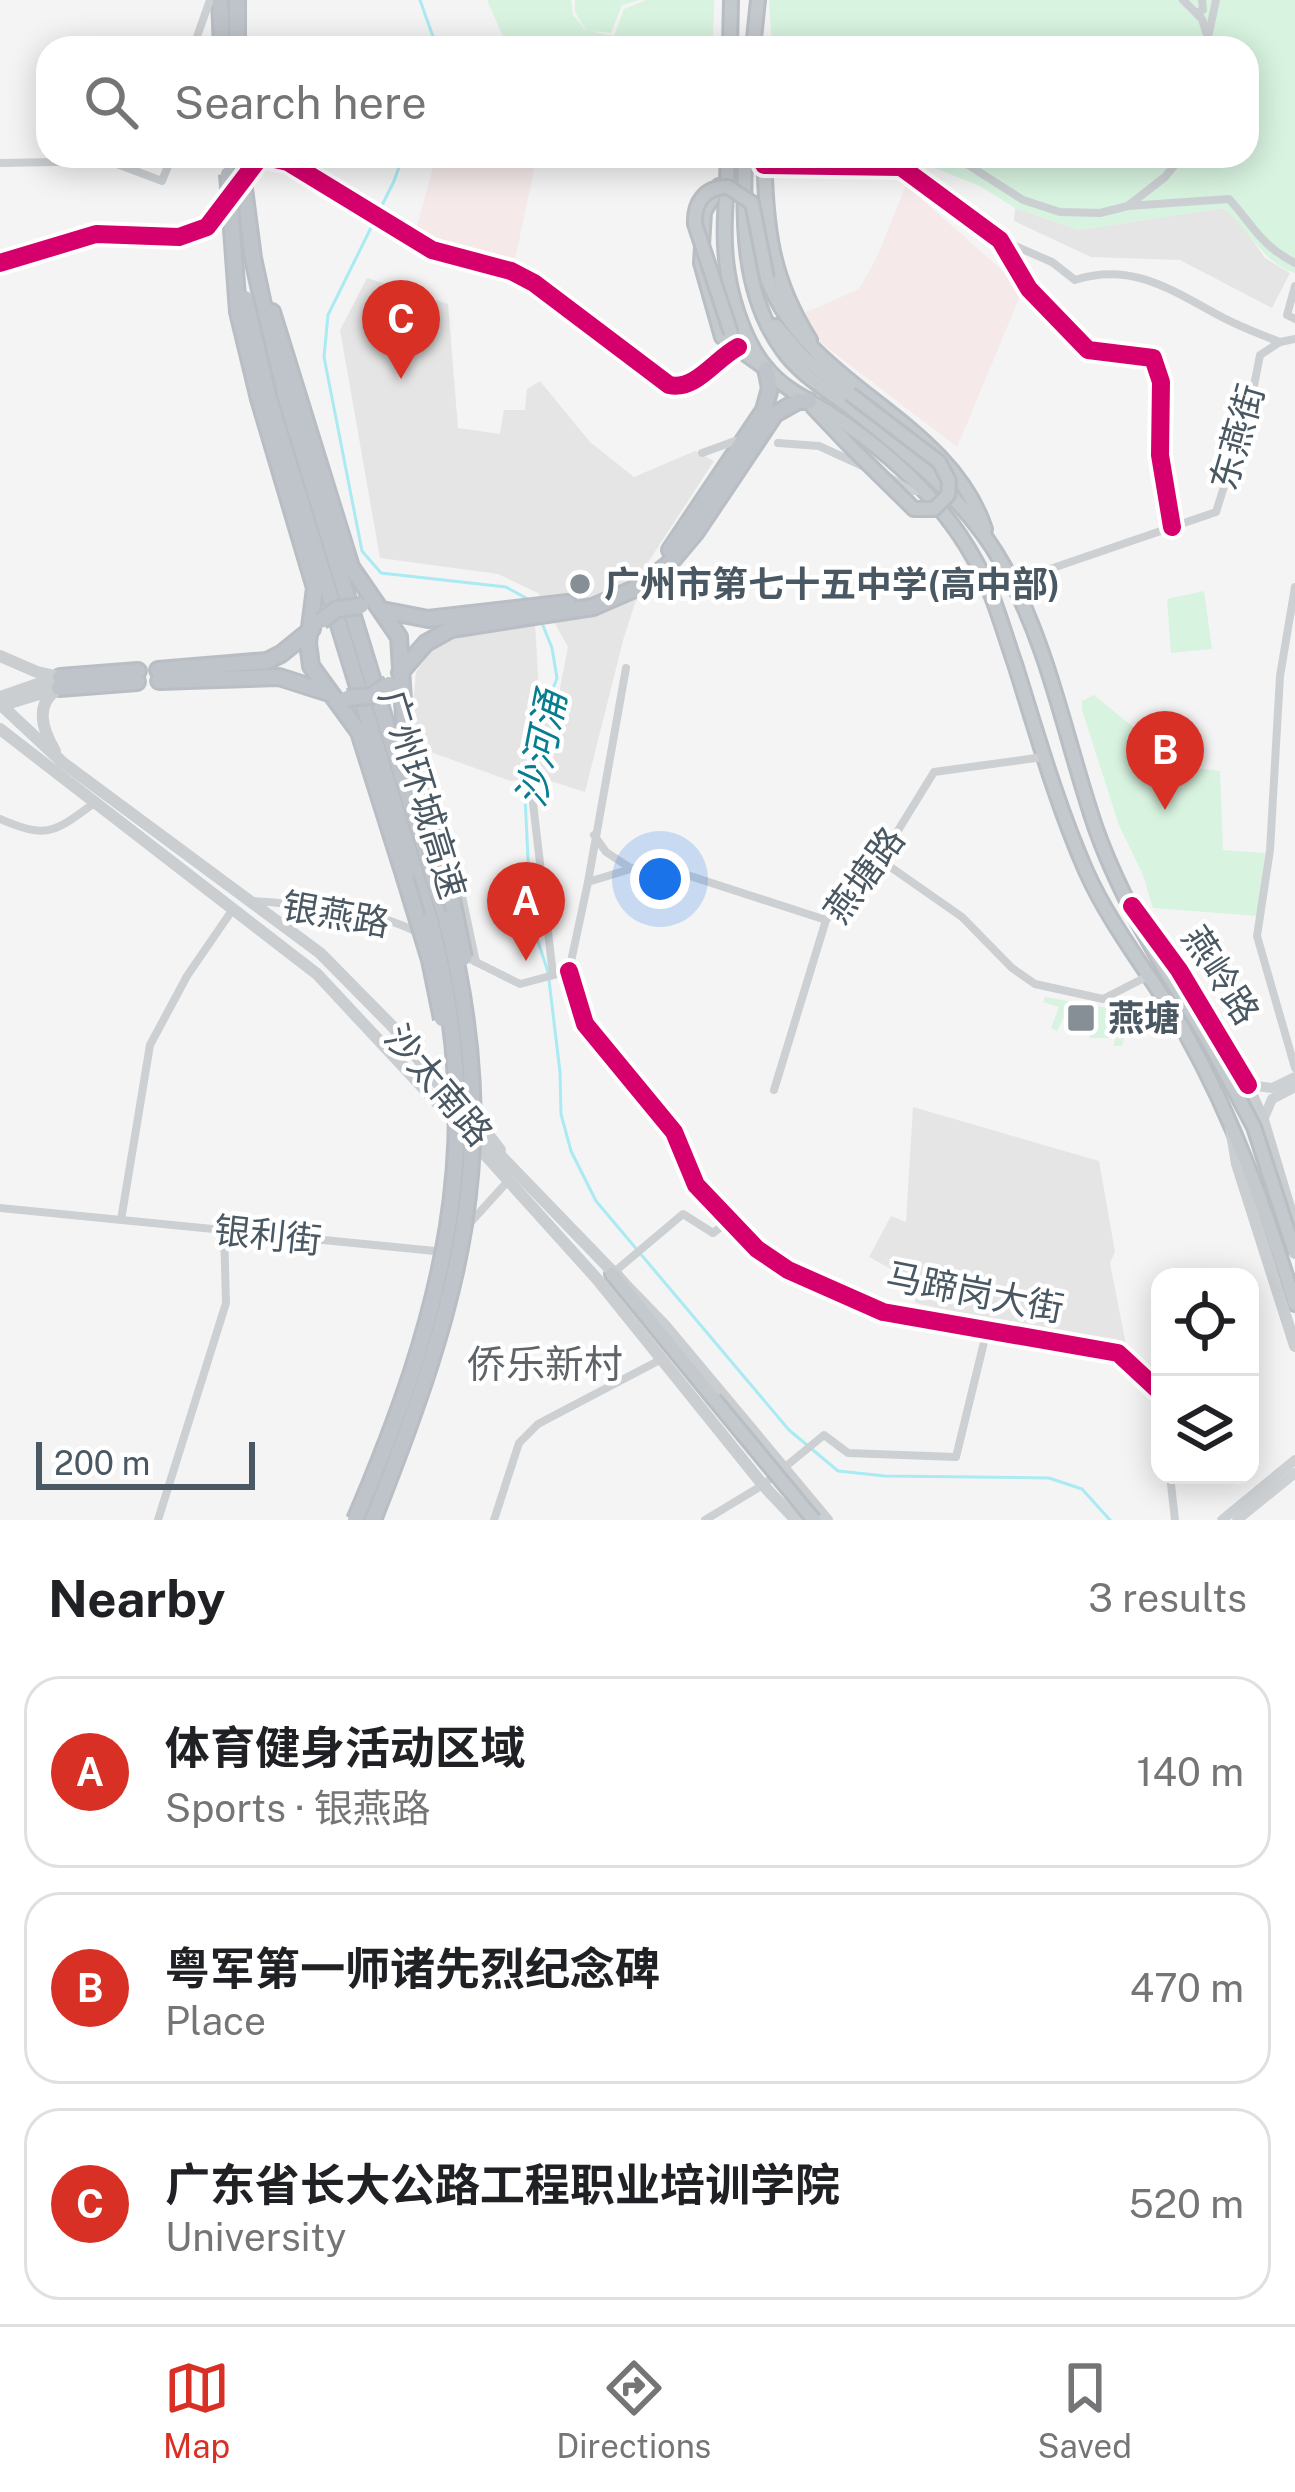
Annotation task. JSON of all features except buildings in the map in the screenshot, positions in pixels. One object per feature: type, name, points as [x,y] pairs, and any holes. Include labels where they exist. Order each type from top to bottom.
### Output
[{"type":"highway","points":[[220,0],[222,36]]},
{"type":"highway","points":[[237,0],[237,36]]},
{"type":"highway","points":[[730,36],[731,0]]},
{"type":"highway","points":[[756,36],[758,0]]},
{"type":"highway","name":"广州环城高速","points":[[227,168],[242,280],[462,994],[472,1098],[471,1180],[454,1286],[426,1384],[374,1520]]},
{"type":"highway","name":"广州环城高速","points":[[242,168],[276,392]]},
{"type":"highway","name":"燕岭路","points":[[728,168],[722,227],[728,278],[739,314],[766,369],[867,440],[924,490],[958,531],[983,575],[1093,887],[1187,1036],[1231,1120],[1295,1304]]},
{"type":"highway","name":"燕岭路","points":[[745,168],[745,243],[775,339],[790,359],[925,468],[988,542],[1012,582],[1046,668],[1096,829],[1132,906]]},
{"type":"highway","points":[[764,168],[773,266],[792,309],[826,360]]},
{"type":"highway","points":[[228,174],[240,324],[316,596],[309,653],[359,732],[430,960],[454,1078],[458,1125]]},
{"type":"highway","points":[[728,175],[704,212],[699,251],[722,337],[738,347]]},
{"type":"highway","points":[[243,181],[284,352],[347,559],[400,642],[404,732],[455,904],[468,993],[472,1098]]},
{"type":"highway","points":[[761,303],[792,347],[938,462],[947,474],[948,495],[934,509],[914,509],[809,401],[790,404],[775,414],[668,563],[616,599],[546,616],[451,629],[426,643],[401,665],[389,684],[367,698],[272,677],[159,675],[267,661],[337,609],[361,606],[416,618],[448,618],[575,602],[620,590],[646,573],[717,492],[764,410],[770,388],[766,369],[745,356],[731,332],[695,224],[696,206],[707,193],[728,188],[752,202],[767,278],[793,329],[945,460],[976,508],[988,542]]},
{"type":"highway","points":[[364,588],[383,604],[416,618]]},
{"type":"highway","points":[[361,606],[379,612],[393,625]]},
{"type":"highway","points":[[400,702],[407,673],[426,643]]},
{"type":"highway","points":[[59,682],[137,677]]},
{"type":"highway","points":[[1132,906],[1254,1127],[1295,1253]]},
{"type":"highway","name":"广州环城高速","points":[[355,1520],[413,1374],[435,1303],[454,1196],[458,1125],[438,919]]},
{"type":"highway","points":[[612,1274],[814,1520]]},
{"type":"main road","points":[[0,656],[59,682]]},
{"type":"main road","points":[[0,703],[59,682]]},
{"type":"main road","points":[[59,682],[45,703],[42,724],[62,762]]},
{"type":"main road","name":"沙太南路","points":[[0,703],[62,762],[348,978],[487,1130],[506,1162],[666,1327],[827,1520]]},
{"type":"main road","name":"沙太南路","points":[[0,729],[335,991],[420,1084],[440,1118],[478,1163],[508,1181],[597,1279],[796,1520]]},
{"type":"main road","points":[[17,744],[28,732]]},
{"type":"main road","name":"燕岭路","points":[[1132,906],[1179,970],[1248,1084],[1295,1227]]},
{"type":"main road","points":[[1248,1084],[1267,1089],[1295,1077]]},
{"type":"main road","points":[[1263,1120],[1272,1099],[1295,1087]]},
{"type":"main road","name":"燕岭路","points":[[1231,1120],[1237,1164],[1295,1346]]},
{"type":"main road","points":[[1237,1520],[1292,1472],[1295,1450]]},
{"type":"main road","points":[[1222,1520],[1292,1472]]},
{"type":"street","points":[[197,36],[210,0]]},
{"type":"street","points":[[1190,5],[1203,10],[1202,0]]},
{"type":"street","points":[[1211,36],[1216,0]]},
{"type":"street","points":[[1190,5],[1206,36]]},
{"type":"street","points":[[0,163],[36,162]]},
{"type":"street","points":[[128,168],[162,181],[167,168]]},
{"type":"street","points":[[0,263],[96,235],[179,237],[207,226],[252,168]]},
{"type":"street","points":[[298,168],[386,220],[407,238],[432,250],[511,271],[534,283],[669,385],[679,388],[693,383],[738,347]]},
{"type":"street","points":[[904,168],[1000,240],[1052,262],[1075,280],[1120,272],[1157,281],[1225,319],[1280,342]]},
{"type":"street","points":[[973,168],[1023,200],[1051,210],[1100,213],[1128,206],[1229,199],[1250,230],[1295,263]]},
{"type":"street","points":[[1128,206],[1173,168]]},
{"type":"street","points":[[1000,240],[1029,289],[1088,350],[1153,358],[1161,382],[1160,455],[1172,526],[1012,582]]},
{"type":"street","points":[[1295,286],[1287,315],[1295,319]]},
{"type":"street","name":"东燕街","points":[[1172,526],[1216,512],[1259,355],[1295,339]]},
{"type":"street","points":[[702,453],[734,441]]},
{"type":"street","points":[[778,443],[835,451],[911,491],[924,490]]},
{"type":"street","points":[[1295,587],[1280,676],[1270,850],[1257,936],[1295,1068]]},
{"type":"street","points":[[569,971],[626,668]]},
{"type":"street","name":"燕塘路","points":[[774,1090],[826,920],[879,859],[934,772],[1044,756]]},
{"type":"street","points":[[533,803],[553,975]]},
{"type":"street","points":[[0,819],[35,833],[58,831],[93,804]]},
{"type":"street","points":[[594,835],[607,852],[630,868]]},
{"type":"street","points":[[453,854],[476,962]]},
{"type":"street","points":[[879,859],[962,917],[1012,968],[1035,984],[1103,999],[1149,975]]},
{"type":"street","points":[[588,882],[650,863],[826,920]]},
{"type":"street","name":"银燕路","points":[[251,901],[374,914],[520,984],[569,971]]},
{"type":"street","points":[[122,1220],[141,1083],[153,1037],[187,976],[234,908]]},
{"type":"street","name":"马蹄岗大街","points":[[569,971],[585,1024],[674,1132],[696,1185],[757,1249],[788,1270],[883,1312],[1118,1353],[1151,1383]]},
{"type":"street","name":"银利街","points":[[0,1208],[435,1251],[450,1245],[508,1181]]},
{"type":"street","points":[[612,1274],[683,1214],[713,1233],[730,1220]]},
{"type":"street","points":[[158,1520],[226,1303],[224,1230]]},
{"type":"street","points":[[705,1520],[764,1485],[824,1435],[848,1453],[956,1457],[987,1330]]},
{"type":"street","points":[[494,1520],[519,1444],[538,1424],[658,1361]]},
{"type":"street","points":[[1171,1484],[1175,1520]]},
{"type":"shaded area","points":[[433,168],[534,168],[515,259],[415,234]]},
{"type":"shaded area","points":[[906,185],[1023,289],[957,447],[816,339],[800,315],[859,289]]},
{"type":"shaded area","points":[[1015,208],[1079,230],[1223,208],[1239,221],[1265,258],[1290,273],[1272,308],[1180,260],[1091,257],[1014,221]]},
{"type":"shaded area","name":"广州市第七十五中学(高中部)","points":[[367,278],[448,304],[458,428],[500,434],[504,410],[525,410],[527,389],[540,381],[590,442],[634,477],[695,451],[714,461],[649,561],[624,637],[585,792],[538,777],[511,781],[422,749],[412,716],[416,672],[441,637],[535,624],[539,691],[558,698],[568,647],[538,593],[498,574],[380,558],[340,330]]},
{"type":"shaded area","points":[[913,1107],[1099,1161],[1115,1252],[1110,1263],[1127,1350],[915,1303],[915,1282],[869,1257],[891,1216],[906,1222]]},
{"type":"green space","points":[[487,0],[571,0],[573,15],[587,32],[575,12],[575,0],[639,0],[622,5],[611,33],[590,31],[614,36],[503,36]]},
{"type":"green space","points":[[646,0],[714,0],[713,36],[614,36],[624,9]]},
{"type":"green space","points":[[769,0],[1295,0],[1295,273],[1264,253],[1223,208],[1079,230],[1015,208],[980,186],[934,168],[1259,168],[1259,36],[771,36]]},
{"type":"green space","points":[[1204,591],[1212,649],[1171,653],[1167,599]]},
{"type":"green space","points":[[1094,695],[1181,766],[1220,771],[1223,850],[1265,853],[1257,916],[1153,908],[1119,825],[1082,710],[1082,701]]},
{"type":"green space","points":[[1045,997],[1107,1008],[1123,1030],[1122,1046],[1113,1046],[1116,1038],[1089,1038],[1097,1025],[1067,1011],[1057,1031],[1051,1028],[1059,1007],[1043,1002]]},
{"type":"waterway","name":"沙河涌","points":[[420,0],[433,36]]},
{"type":"waterway","name":"沙河涌","points":[[399,168],[328,315],[324,357],[362,551],[381,573],[506,587],[535,603]]},
{"type":"waterway","name":"沙河涌","points":[[542,623],[557,678],[539,726],[525,797],[531,920],[548,972],[561,1114],[571,1151],[596,1201],[789,1430],[838,1471],[1049,1478],[1082,1489],[1110,1520]]},
{"type":"cycle path","points":[[0,263],[96,234],[179,237],[207,227],[252,168]]},
{"type":"cycle path","points":[[298,168],[432,250],[511,271],[534,283],[669,385],[697,379],[738,347]]},
{"type":"cycle path","points":[[902,168],[1000,240],[1029,289],[1088,350],[1153,358],[1161,382],[1160,455],[1172,527]]},
{"type":"cycle path","points":[[1132,906],[1179,970],[1248,1085]]},
{"type":"cycle path","points":[[569,971],[585,1024],[674,1132],[696,1185],[757,1249],[788,1270],[883,1312],[1118,1353],[1151,1384]]},
{"type":"place","name":"广东省长大公路工程职业培训学院","points":[[401,379]]},
{"type":"place","name":"广州市第七十五中学(高中部)","points":[[580,584]]},
{"type":"place","name":"粤军第一师诸先烈纪念碑","points":[[1165,810]]},
{"type":"place","name":"体育健身活动区域","points":[[526,961]]},
{"type":"place","name":"燕塘","points":[[1081,1018]]},
{"type":"district","name":"侨乐新村","points":[[545,1364]]}]
